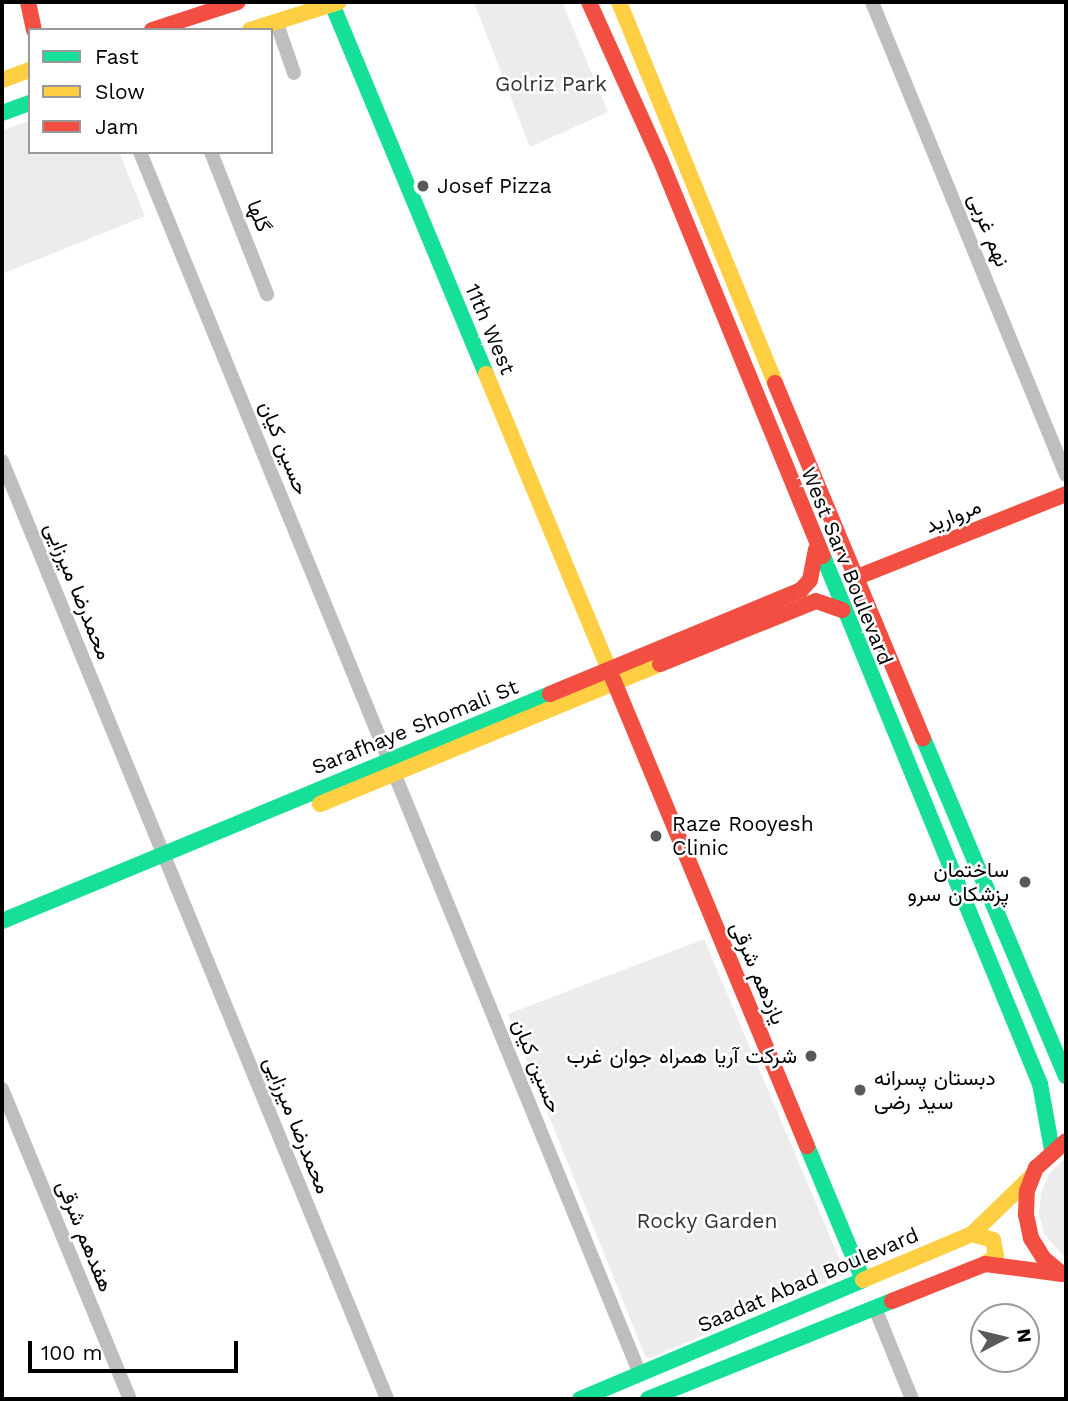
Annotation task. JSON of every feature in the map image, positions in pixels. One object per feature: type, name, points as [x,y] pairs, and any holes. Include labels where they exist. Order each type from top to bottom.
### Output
[{"type":"main road","points":[[28,2],[34,28]]},
{"type":"main road","points":[[158,28],[238,2]]},
{"type":"main road","name":"West Sarv Boulevard","points":[[589,2],[621,70],[1040,1084],[1052,1150]]},
{"type":"main road","name":"West Sarv Boulevard","points":[[620,2],[855,578],[1066,1076]]},
{"type":"main road","points":[[256,28],[335,3]]},
{"type":"main road","name":"11th West","points":[[335,3],[612,676]]},
{"type":"main road","points":[[621,70],[637,87],[642,86],[643,61]]},
{"type":"main road","points":[[2,80],[25,72]]},
{"type":"main road","points":[[2,113],[28,104]]},
{"type":"main road","name":"مروارید","points":[[855,578],[1066,494]]},
{"type":"main road","name":"Sarafhaye Shomali St","points":[[2,921],[165,860],[612,676],[801,590],[810,580],[816,547]]},
{"type":"main road","name":"Sarafhaye Shomali St","points":[[612,676],[816,601],[842,610]]},
{"type":"main road","name":"یازدهم شرقی","points":[[612,676],[863,1280]]},
{"type":"main road","name":"Sarafhaye Shomali St","points":[[2,934],[165,860]]},
{"type":"main road","points":[[1052,1150],[1066,1141]]},
{"type":"main road","name":"Saadat Abad Boulevard","points":[[580,1399],[972,1234],[1034,1174],[1052,1150]]},
{"type":"main road","points":[[1034,1174],[1026,1215],[1031,1238],[1044,1259],[1064,1275]]},
{"type":"main road","points":[[649,1399],[985,1264],[996,1256],[993,1240],[972,1234]]},
{"type":"main road","points":[[985,1264],[1064,1275]]},
{"type":"street","name":"نهم غربی","points":[[872,2],[1066,475]]},
{"type":"street","points":[[276,22],[294,74]]},
{"type":"street","name":"حسین کیان","points":[[141,154],[640,1374]]},
{"type":"street","name":"گلها","points":[[212,154],[267,294]]},
{"type":"street","name":"محمدرضا میرزایی","points":[[2,461],[387,1399]]},
{"type":"street","name":"هفدهم شرقی","points":[[2,1088],[130,1399]]},
{"type":"street","points":[[875,1308],[912,1399]]},
{"type":"green space","name":"Golriz Park","points":[[474,2],[562,2],[608,112],[530,147]]},
{"type":"green space","points":[[28,121],[28,154],[120,154],[145,216],[2,274],[2,131]]},
{"type":"green space","name":"Rocky Garden","points":[[704,939],[846,1274],[650,1358],[645,1356],[508,1014]]},
{"type":"green space","points":[[1066,1157],[1066,1259],[1044,1234],[1039,1214],[1041,1193],[1049,1174]]},
{"type":"traffic: fast","points":[[332,4],[486,374]]},
{"type":"traffic: fast","points":[[2,113],[28,104]]},
{"type":"traffic: fast","points":[[823,556],[1040,1084],[1052,1150]]},
{"type":"traffic: fast","points":[[2,921],[550,694]]},
{"type":"traffic: fast","points":[[923,738],[1066,1076]]},
{"type":"traffic: fast","points":[[807,1146],[863,1280]]},
{"type":"traffic: fast","points":[[580,1399],[863,1280]]},
{"type":"traffic: fast","points":[[648,1399],[892,1301]]},
{"type":"traffic: slow","points":[[256,28],[339,2]]},
{"type":"traffic: slow","points":[[619,2],[775,383]]},
{"type":"traffic: slow","points":[[2,80],[28,71]]},
{"type":"traffic: slow","points":[[486,374],[613,679]]},
{"type":"traffic: slow","points":[[320,804],[660,664]]},
{"type":"traffic: slow","points":[[863,1280],[972,1234],[1034,1174]]},
{"type":"traffic: slow","points":[[972,1234],[993,1240],[996,1256],[985,1264]]},
{"type":"traffic: jam","points":[[28,2],[34,28]]},
{"type":"traffic: jam","points":[[158,28],[238,2]]},
{"type":"traffic: jam","points":[[589,2],[660,159],[823,556]]},
{"type":"traffic: jam","points":[[775,383],[923,738]]},
{"type":"traffic: jam","points":[[855,578],[1066,494]]},
{"type":"traffic: jam","points":[[550,694],[801,590],[810,580],[816,550]]},
{"type":"traffic: jam","points":[[660,664],[816,601],[842,610]]},
{"type":"traffic: jam","points":[[613,679],[807,1146]]},
{"type":"traffic: jam","points":[[1062,1274],[1044,1259],[1031,1238],[1026,1215],[1027,1191],[1036,1168],[1066,1141]]},
{"type":"traffic: jam","points":[[892,1301],[985,1264],[1062,1274]]},
{"type":"place","name":"Josef Pizza","points":[[423,186]]},
{"type":"place","name":"Raze Rooyesh Clinic","points":[[656,836]]},
{"type":"place","name":"ساختمان پزشکان سرو","points":[[1025,882]]},
{"type":"place","name":"شرکت آریا همراه جوان غرب","points":[[811,1056]]},
{"type":"place","name":"دبستان پسرانه سید رضی","points":[[860,1090]]}]
